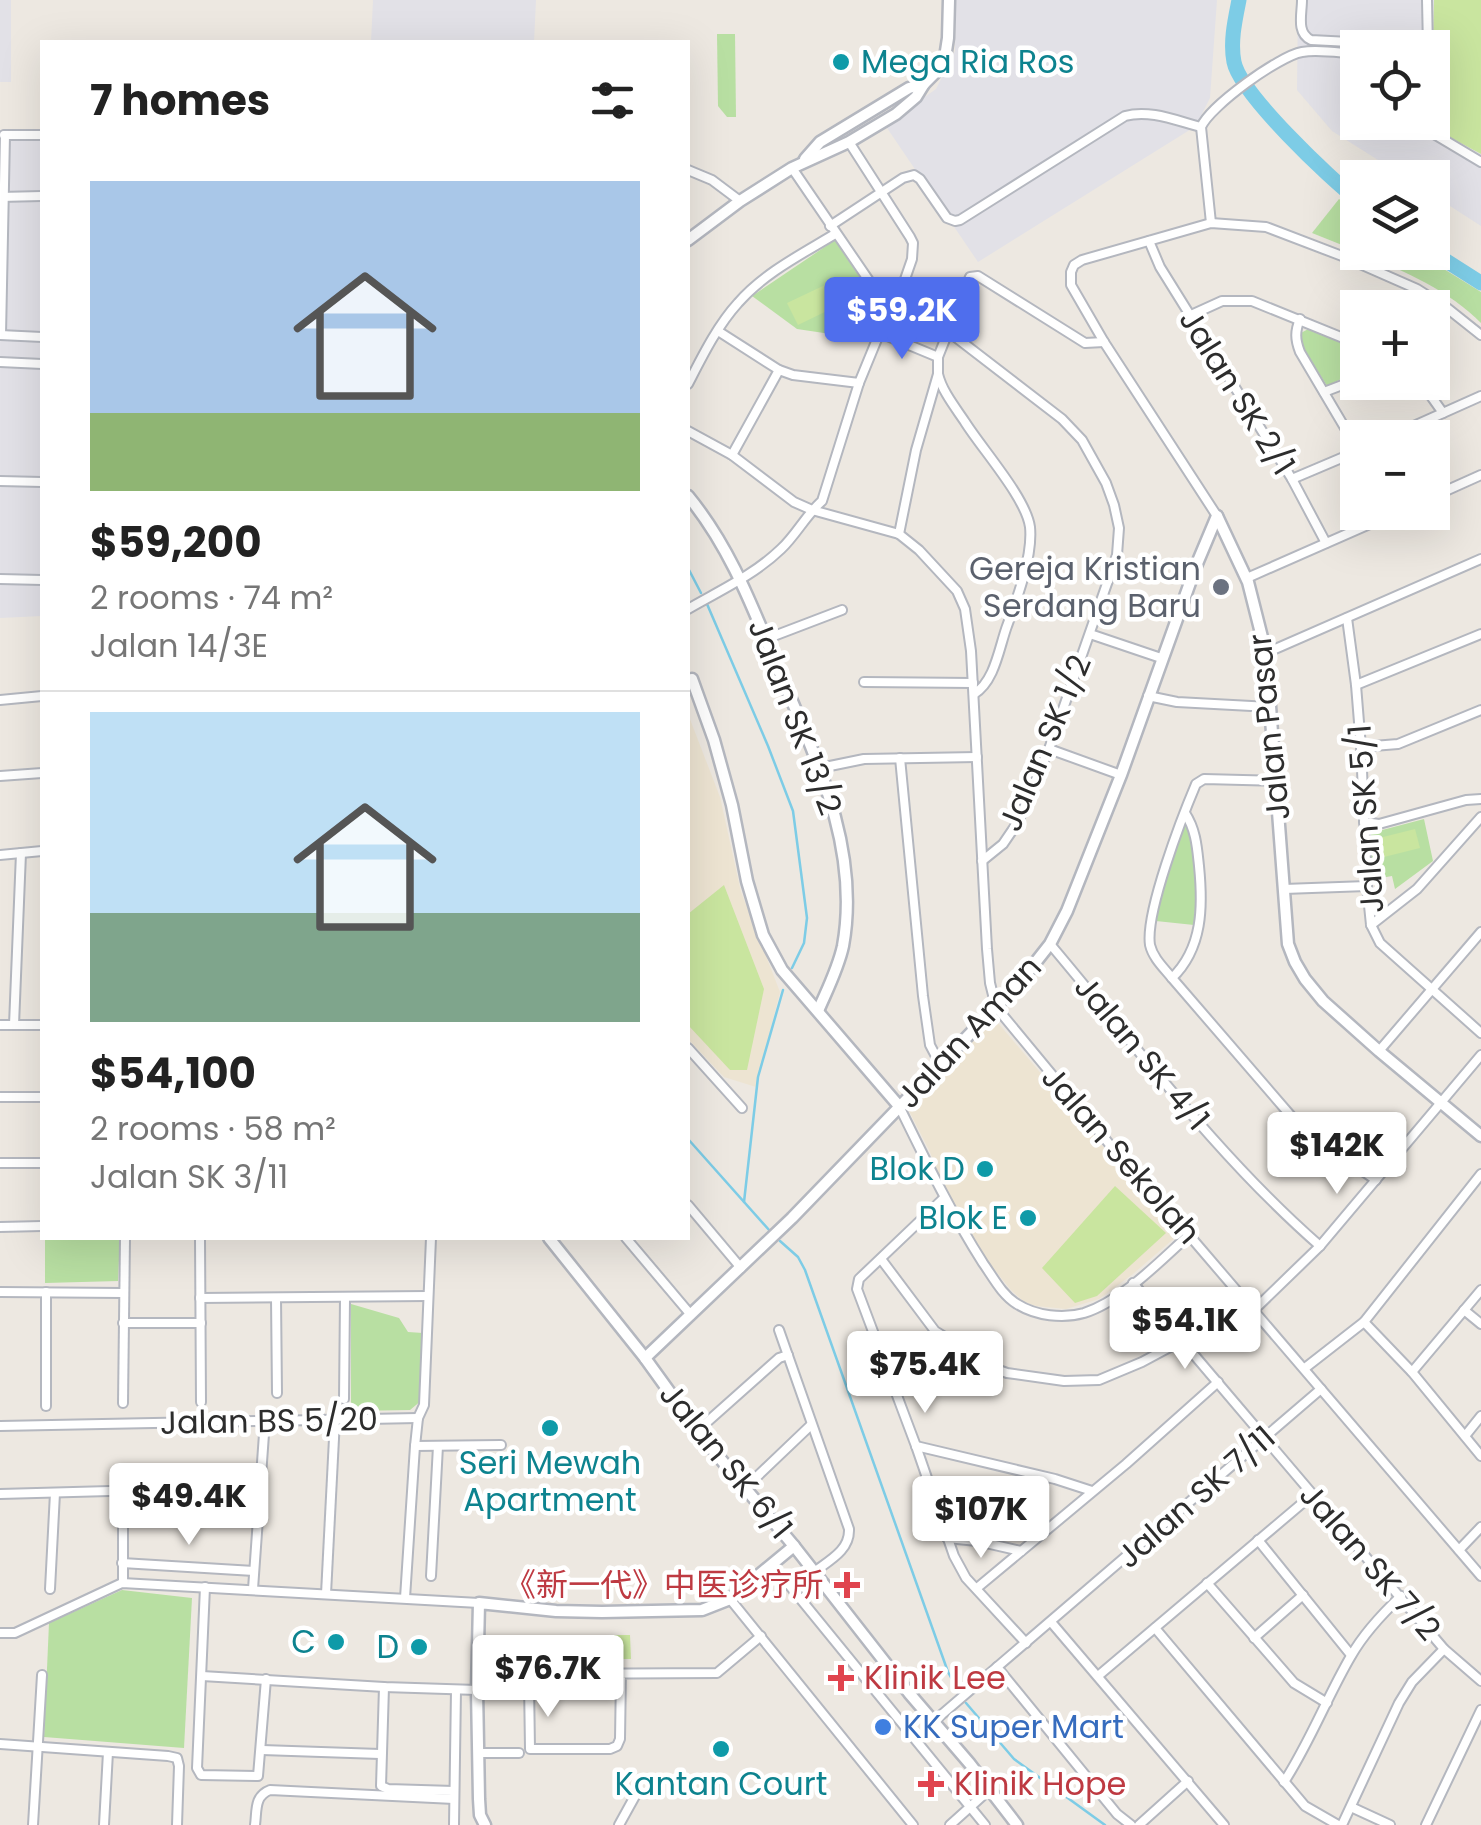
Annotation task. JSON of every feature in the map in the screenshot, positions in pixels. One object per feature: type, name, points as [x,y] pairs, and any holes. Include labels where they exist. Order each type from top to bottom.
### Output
[{"type":"street","points":[[690,238],[796,165],[849,142],[916,97],[947,56],[949,0]]},
{"type":"street","points":[[1302,0],[1304,37],[1340,42]]},
{"type":"street","points":[[1427,0],[1428,30]]},
{"type":"street","points":[[1211,223],[1202,127],[1206,118],[1218,104],[1286,57],[1302,52],[1340,60]]},
{"type":"street","points":[[796,165],[820,142],[864,114],[909,88],[924,84]]},
{"type":"street","points":[[826,152],[864,114]]},
{"type":"street","points":[[690,377],[737,304],[758,284],[903,178],[920,178],[955,222],[1125,116],[1147,114],[1202,127]]},
{"type":"street","points":[[40,135],[2,135],[0,335],[40,337]]},
{"type":"street","points":[[1448,140],[1481,162]]},
{"type":"street","points":[[690,608],[741,579],[782,549],[822,501],[859,384],[912,259],[913,243],[849,142]]},
{"type":"street","points":[[796,165],[833,230],[889,310]]},
{"type":"street","points":[[690,171],[712,180],[740,201]]},
{"type":"street","points":[[3,197],[40,196]]},
{"type":"street","points":[[1150,240],[1211,223],[1266,227],[1416,290],[1447,308],[1481,336]]},
{"type":"street","name":"Jalan Pasar","points":[[1150,240],[1082,260],[1074,265],[1071,285],[1216,516],[1246,578],[1266,654],[1288,944],[1305,980],[1323,1001],[1481,1136]]},
{"type":"street","name":"Jalan SK 2/1","points":[[1150,240],[1160,267],[1292,480],[1326,543]]},
{"type":"street","points":[[899,534],[916,450],[938,374],[938,357],[970,278],[976,276],[1084,342],[1104,342]]},
{"type":"street","points":[[1189,316],[1222,301],[1252,301],[1340,336]]},
{"type":"street","points":[[1300,319],[1296,330],[1300,352],[1340,420]]},
{"type":"street","points":[[718,331],[779,370],[859,384]]},
{"type":"street","name":"Jalan SK 1/2","points":[[949,332],[1062,419],[1082,440],[1106,483],[1120,528],[1117,555],[1090,634],[1018,822],[1003,844],[982,861]]},
{"type":"street","points":[[880,333],[938,357]]},
{"type":"street","points":[[0,362],[40,364]]},
{"type":"street","points":[[732,455],[779,370]]},
{"type":"street","points":[[938,374],[966,425],[1022,505],[1030,524],[1030,543],[1015,604],[988,681],[974,694]]},
{"type":"street","points":[[1324,392],[1340,385]]},
{"type":"street","points":[[1427,420],[1481,396]]},
{"type":"street","points":[[1434,400],[1443,413]]},
{"type":"street","points":[[690,431],[732,455],[794,502],[899,534],[938,568],[962,600],[974,694],[990,982],[996,1007]]},
{"type":"street","points":[[1292,480],[1340,458]]},
{"type":"street","points":[[1450,488],[1481,475]]},
{"type":"street","points":[[0,482],[40,482]]},
{"type":"street","name":"Jalan SK 13/2","points":[[690,499],[741,579],[820,768],[840,832],[846,904],[842,950],[818,1011]]},
{"type":"street","name":"Jalan Aman","points":[[646,1358],[792,1218],[996,1007],[1050,944],[1082,878],[1216,516]]},
{"type":"street","points":[[1246,578],[1356,530]]},
{"type":"street","points":[[1266,654],[1481,559]]},
{"type":"street","points":[[0,579],[40,580]]},
{"type":"street","points":[[766,639],[842,610]]},
{"type":"street","name":"Jalan SK 5/1","points":[[1347,618],[1361,746],[1371,925],[1380,943],[1481,1032]]},
{"type":"street","points":[[1090,634],[1161,658]]},
{"type":"street","points":[[1356,685],[1481,634]]},
{"type":"street","points":[[690,681],[714,740],[763,936],[782,970],[899,1106],[944,1198],[998,1286],[1016,1304],[1040,1314],[1066,1316],[1102,1306],[1190,1235]]},
{"type":"street","points":[[864,682],[973,683]]},
{"type":"street","points":[[0,700],[40,696]]},
{"type":"street","points":[[1148,696],[1178,702],[1270,707]]},
{"type":"street","points":[[1361,746],[1398,744],[1481,710]]},
{"type":"street","points":[[1048,748],[1120,774]]},
{"type":"street","points":[[820,768],[864,759],[977,756]]},
{"type":"street","points":[[900,758],[930,1045],[940,1064]]},
{"type":"street","points":[[0,776],[40,773]]},
{"type":"street","points":[[1277,781],[1204,779],[1196,784],[1157,897],[1150,936],[1153,954],[1304,1131],[1376,1180]]},
{"type":"street","points":[[1364,822],[1379,824],[1481,799]]},
{"type":"street","points":[[1172,978],[1190,954],[1201,913],[1196,834],[1184,813]]},
{"type":"street","points":[[1371,925],[1417,890],[1481,817]]},
{"type":"street","points":[[0,855],[40,851]]},
{"type":"street","points":[[14,1025],[21,853]]},
{"type":"street","points":[[1284,889],[1367,886]]},
{"type":"street","points":[[1379,1051],[1481,932]]},
{"type":"street","name":"Jalan SK 4/1","points":[[1050,944],[1190,1114],[1241,1171],[1320,1246]]},
{"type":"street","name":"Jalan Sekolah","points":[[996,1007],[1149,1192],[1481,1576]]},
{"type":"street","points":[[0,1025],[40,1025]]},
{"type":"street","points":[[690,1050],[742,1108]]},
{"type":"street","points":[[1254,1310],[1320,1246],[1481,1055]]},
{"type":"street","points":[[0,1097],[40,1097]]},
{"type":"street","points":[[0,1163],[40,1163]]},
{"type":"street","points":[[1304,1368],[1364,1322],[1481,1174]]},
{"type":"street","points":[[944,1198],[859,1279],[857,1289],[946,1538],[966,1578],[1026,1643]]},
{"type":"street","points":[[690,1207],[741,1268]]},
{"type":"street","points":[[0,1226],[40,1226]]},
{"type":"street","points":[[123,1403],[125,1240]]},
{"type":"street","points":[[200,1240],[201,1402]]},
{"type":"street","points":[[405,1598],[415,1446],[418,1418],[424,1405],[431,1240]]},
{"type":"street","name":"Jalan SK 6/1","points":[[551,1240],[646,1358],[698,1431],[1017,1825]]},
{"type":"street","points":[[628,1240],[691,1315]]},
{"type":"street","points":[[880,1258],[935,1331],[1007,1373],[1064,1381],[1099,1380],[1183,1340]]},
{"type":"street","name":"Jalan SK 7/2","points":[[1134,1282],[1444,1648],[1481,1681]]},
{"type":"street","points":[[1412,1372],[1481,1290]]},
{"type":"street","points":[[0,1292],[123,1292]]},
{"type":"street","points":[[46,1292],[46,1406]]},
{"type":"street","points":[[200,1298],[428,1296]]},
{"type":"street","points":[[276,1298],[277,1393]]},
{"type":"street","points":[[344,1399],[346,1298]]},
{"type":"street","points":[[1464,1310],[1481,1324]]},
{"type":"street","points":[[1364,1322],[1412,1372],[1481,1456]]},
{"type":"street","points":[[123,1323],[201,1323]]},
{"type":"street","points":[[779,1330],[849,1529],[850,1540],[844,1549],[814,1572]]},
{"type":"street","points":[[698,1431],[788,1355]]},
{"type":"street","points":[[977,1588],[1218,1382]]},
{"type":"street","name":"Jalan SK 7/11","points":[[933,1722],[1322,1389]]},
{"type":"street","points":[[1465,1436],[1481,1416]]},
{"type":"street","name":"Jalan BS 5/20","points":[[0,1426],[418,1418]]},
{"type":"street","points":[[253,1589],[264,1420]]},
{"type":"street","points":[[326,1594],[335,1420]]},
{"type":"street","points":[[745,1488],[811,1425]]},
{"type":"street","points":[[415,1446],[501,1444]]},
{"type":"street","points":[[431,1576],[438,1446]]},
{"type":"street","points":[[916,1446],[1055,1478],[1092,1491]]},
{"type":"street","points":[[0,1494],[260,1487]]},
{"type":"street","points":[[122,1583],[123,1492]]},
{"type":"street","points":[[50,1589],[55,1493]]},
{"type":"street","points":[[1098,1676],[1312,1494]]},
{"type":"street","points":[[1460,1550],[1481,1527]]},
{"type":"street","points":[[946,1538],[977,1540],[1021,1551]]},
{"type":"street","points":[[1258,1540],[1351,1656]]},
{"type":"street","points":[[0,1632],[15,1633],[122,1583],[405,1598],[556,1611],[702,1610],[730,1598],[794,1546]]},
{"type":"street","points":[[122,1563],[254,1571]]},
{"type":"street","points":[[772,1564],[982,1824]]},
{"type":"street","points":[[1207,1584],[1294,1683],[1327,1703]]},
{"type":"street","points":[[205,1587],[198,1772],[202,1775],[258,1776],[266,1679]]},
{"type":"street","points":[[1254,1638],[1303,1595]]},
{"type":"street","points":[[1284,1782],[1351,1656],[1376,1620],[1401,1596]]},
{"type":"street","points":[[730,1598],[913,1825]]},
{"type":"street","points":[[478,1603],[478,1754],[480,1814],[485,1825]]},
{"type":"street","points":[[1051,1622],[1224,1825]]},
{"type":"street","points":[[1155,1628],[1305,1806],[1340,1825],[1406,1692],[1444,1648]]},
{"type":"street","points":[[621,1674],[617,1746],[530,1750],[530,1683],[538,1674],[717,1673],[761,1636]]},
{"type":"street","points":[[997,1667],[1131,1825]]},
{"type":"street","points":[[33,1825],[42,1676]]},
{"type":"street","points":[[202,1676],[477,1690]]},
{"type":"street","points":[[384,1687],[380,1782],[384,1788],[454,1795]]},
{"type":"street","points":[[454,1825],[456,1690]]},
{"type":"street","points":[[1426,1825],[1481,1710]]},
{"type":"street","points":[[0,1744],[177,1758],[177,1825]]},
{"type":"street","points":[[262,1750],[380,1754]]},
{"type":"street","points":[[104,1825],[108,1752]]},
{"type":"street","points":[[478,1754],[519,1753]]},
{"type":"street","points":[[1139,1825],[1188,1781]]},
{"type":"street","points":[[255,1825],[258,1798],[270,1790],[454,1795]]},
{"type":"street","points":[[950,1825],[990,1790]]},
{"type":"street","points":[[618,1825],[635,1796]]},
{"type":"street","points":[[1350,1807],[1390,1825]]},
{"type":"shaded area","points":[[0,0],[11,0],[11,82],[0,82]]},
{"type":"shaded area","points":[[373,0],[536,0],[534,40],[371,40]]},
{"type":"shaded area","points":[[956,0],[1217,0],[1210,98],[1196,126],[978,262],[885,125],[936,89],[955,51]]},
{"type":"shaded area","points":[[1298,0],[1434,0],[1433,30],[1340,30],[1340,136],[1297,90]]},
{"type":"shaded area","points":[[0,130],[40,130],[40,616],[0,618]]},
{"type":"shaded area","points":[[1450,137],[1481,154],[1481,226],[1450,206],[1450,160],[1378,160],[1346,140]]},
{"type":"shaded area","points":[[690,719],[720,797],[741,892],[780,992],[756,1087],[724,1077],[690,1041]]},
{"type":"shaded area","points":[[993,1017],[1178,1235],[1099,1299],[1066,1309],[1036,1306],[1024,1302],[1011,1290],[988,1262],[944,1191],[907,1107]]},
{"type":"green space","points":[[1434,0],[1481,0],[1481,154],[1450,137],[1450,30],[1433,30]]},
{"type":"green space","points":[[717,34],[735,34],[736,117],[727,117],[718,106]]},
{"type":"green space","points":[[1339,199],[1340,200],[1340,244],[1312,233]]},
{"type":"green space","points":[[835,240],[884,314],[871,340],[797,329],[752,296]]},
{"type":"green space","points":[[1400,270],[1445,270],[1481,292],[1481,323],[1450,298],[1450,290],[1438,290]]},
{"type":"green space","points":[[825,285],[835,307],[798,325],[787,303]]},
{"type":"green space","points":[[1312,327],[1340,340],[1340,380],[1327,386],[1299,341],[1299,334]]},
{"type":"green space","points":[[1424,819],[1433,861],[1395,889],[1392,876],[1370,880],[1371,833]]},
{"type":"green space","points":[[1188,824],[1196,860],[1194,925],[1156,921],[1161,895],[1184,826]]},
{"type":"green space","points":[[1415,829],[1420,848],[1384,857],[1379,838]]},
{"type":"green space","points":[[724,885],[764,989],[747,1070],[730,1070],[690,1027],[690,912]]},
{"type":"green space","points":[[1115,1186],[1166,1233],[1097,1296],[1075,1303],[1042,1268]]},
{"type":"green space","points":[[45,1240],[120,1240],[118,1281],[45,1283]]},
{"type":"green space","points":[[351,1304],[399,1318],[408,1332],[423,1333],[422,1400],[410,1410],[351,1411]]},
{"type":"green space","points":[[122,1590],[192,1598],[184,1748],[44,1737],[49,1623]]},
{"type":"green space","points":[[594,1635],[630,1635],[631,1659],[594,1659]]},
{"type":"waterway","points":[[1239,0],[1233,47],[1240,76],[1288,135],[1340,184]]},
{"type":"waterway","points":[[1450,263],[1481,283]]},
{"type":"waterway","points":[[690,572],[701,593]]},
{"type":"waterway","points":[[707,604],[793,811],[807,918],[804,943],[792,968]]},
{"type":"waterway","points":[[744,1202],[758,1077],[783,990]]},
{"type":"waterway","points":[[690,1141],[770,1231]]},
{"type":"waterway","points":[[780,1241],[798,1257],[805,1270],[948,1672],[959,1692]]},
{"type":"waterway","points":[[966,1703],[1014,1759],[1105,1825]]},
{"type":"place","name":"Mega Ria Ros","points":[[841,62]]},
{"type":"place","name":"Gereja Kristian Serdang Baru","points":[[1221,587]]},
{"type":"place","name":"Blok D","points":[[985,1169]]},
{"type":"place","name":"Blok E","points":[[1028,1218]]},
{"type":"place","name":"Seri Mewah Apartment","points":[[550,1428]]},
{"type":"place","name":"《新一代》中医诊疗所","points":[[847,1585]]},
{"type":"place","name":"C","points":[[336,1642]]},
{"type":"place","name":"D","points":[[419,1647]]},
{"type":"place","name":"Klinik Lee","points":[[841,1678]]},
{"type":"place","name":"KK Super Mart","points":[[883,1727]]},
{"type":"place","name":"Kantan Court","points":[[721,1749]]},
{"type":"place","name":"Klinik Hope","points":[[931,1784]]}]
